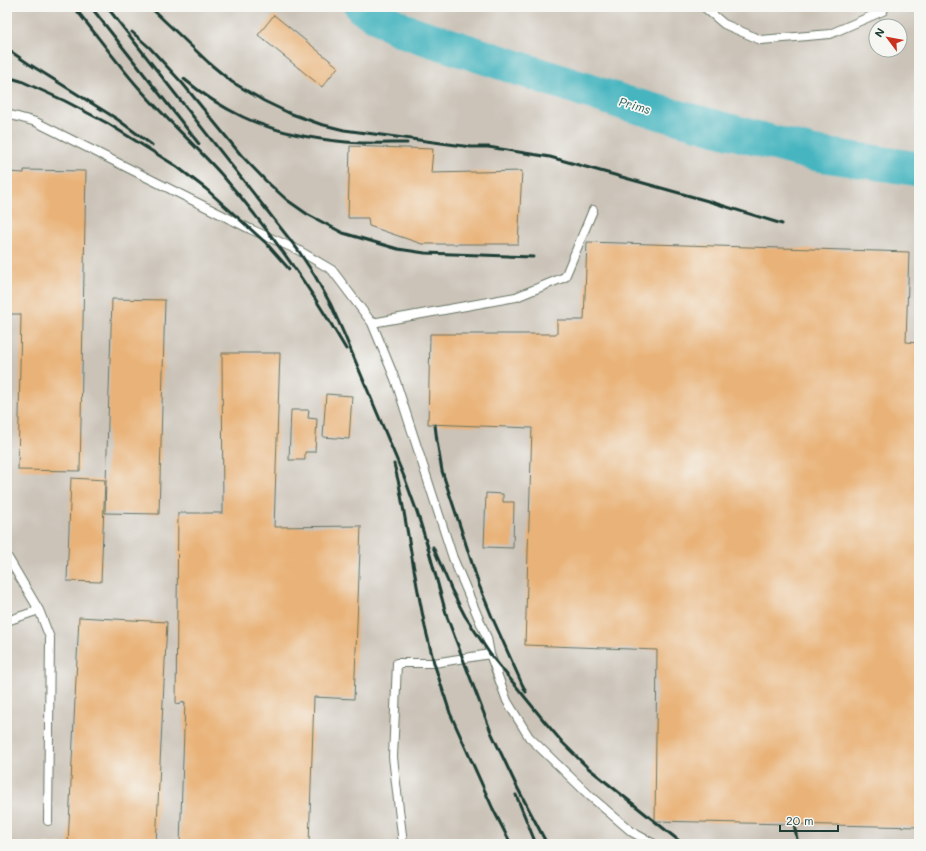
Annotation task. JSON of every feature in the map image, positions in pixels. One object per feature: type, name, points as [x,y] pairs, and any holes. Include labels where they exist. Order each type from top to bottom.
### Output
[{"type":"lane","points":[[704,7],[724,24],[761,40],[830,34],[883,11],[885,7]]},
{"type":"lane","points":[[7,114],[36,122],[242,225],[304,253],[332,270],[372,323],[395,379],[453,558],[486,638],[490,654],[507,701],[529,737],[590,796],[632,832],[654,844]]},
{"type":"lane","points":[[372,323],[516,297],[564,277],[592,210]]},
{"type":"lane","points":[[7,556],[39,610],[50,638],[48,821]]},
{"type":"lane","points":[[7,621],[39,610]]},
{"type":"lane","points":[[403,844],[393,757],[397,663],[434,664],[490,654]]},
{"type":"shaded area","points":[[7,7],[919,7],[919,844],[7,844]]},
{"type":"building","points":[[274,15],[338,67],[322,87],[258,35]]},
{"type":"building","points":[[350,146],[433,149],[431,173],[522,171],[518,244],[422,244],[369,226],[368,218],[348,218]]},
{"type":"building","points":[[24,170],[86,171],[80,471],[18,470],[21,314],[7,314],[7,172],[24,173]]},
{"type":"building","points":[[587,242],[909,252],[906,342],[919,343],[919,827],[655,821],[657,650],[525,645],[532,428],[428,424],[430,334],[557,334],[557,320],[584,320]]},
{"type":"building","points":[[112,299],[165,300],[159,514],[105,513]]},
{"type":"building","points":[[222,353],[280,353],[274,527],[361,526],[354,699],[314,697],[309,844],[180,844],[185,702],[176,704],[178,513],[223,513]]},
{"type":"building","points":[[326,394],[352,396],[349,439],[323,437]]},
{"type":"building","points":[[291,410],[309,410],[308,418],[317,419],[315,452],[305,452],[305,460],[289,460]]},
{"type":"building","points":[[71,478],[105,480],[101,582],[67,581]]},
{"type":"building","points":[[486,493],[503,494],[503,502],[514,502],[513,548],[484,547]]},
{"type":"building","points":[[79,617],[167,622],[156,844],[68,844]]},
{"type":"waterway","name":"Prims","points":[[362,7],[402,30],[625,103],[811,153],[919,169]]},
{"type":"railway","points":[[74,7],[138,87],[222,175],[256,216],[318,303],[346,349]]},
{"type":"railway","points":[[91,7],[199,144]]},
{"type":"railway","points":[[107,7],[298,250],[315,276],[331,305],[405,479],[427,544],[447,617],[491,732],[516,785],[547,844]]},
{"type":"railway","points":[[150,7],[209,63],[232,82],[264,101],[289,113],[320,124],[344,130],[471,147],[488,147],[550,157],[708,201],[782,224]]},
{"type":"railway","points":[[132,32],[150,48],[183,84],[241,155],[287,200],[307,214],[343,233],[398,249],[425,253],[533,257]]},
{"type":"railway","points":[[7,49],[117,119],[152,145]]},
{"type":"railway","points":[[7,77],[21,81],[65,101],[107,123],[176,166],[206,189],[266,243],[289,269]]},
{"type":"railway","points":[[184,79],[212,100],[235,113],[280,131],[306,137],[346,142],[407,143]]},
{"type":"railway","points":[[435,425],[442,471],[479,585],[526,692]]},
{"type":"railway","points":[[394,464],[425,627],[434,663],[450,713],[493,809],[511,844]]},
{"type":"railway","points":[[433,547],[452,591],[465,616],[490,654],[545,722],[587,767],[683,844]]},
{"type":"railway","points":[[516,795],[536,844]]},
{"type":"railway","points":[[794,824],[798,844]]}]
